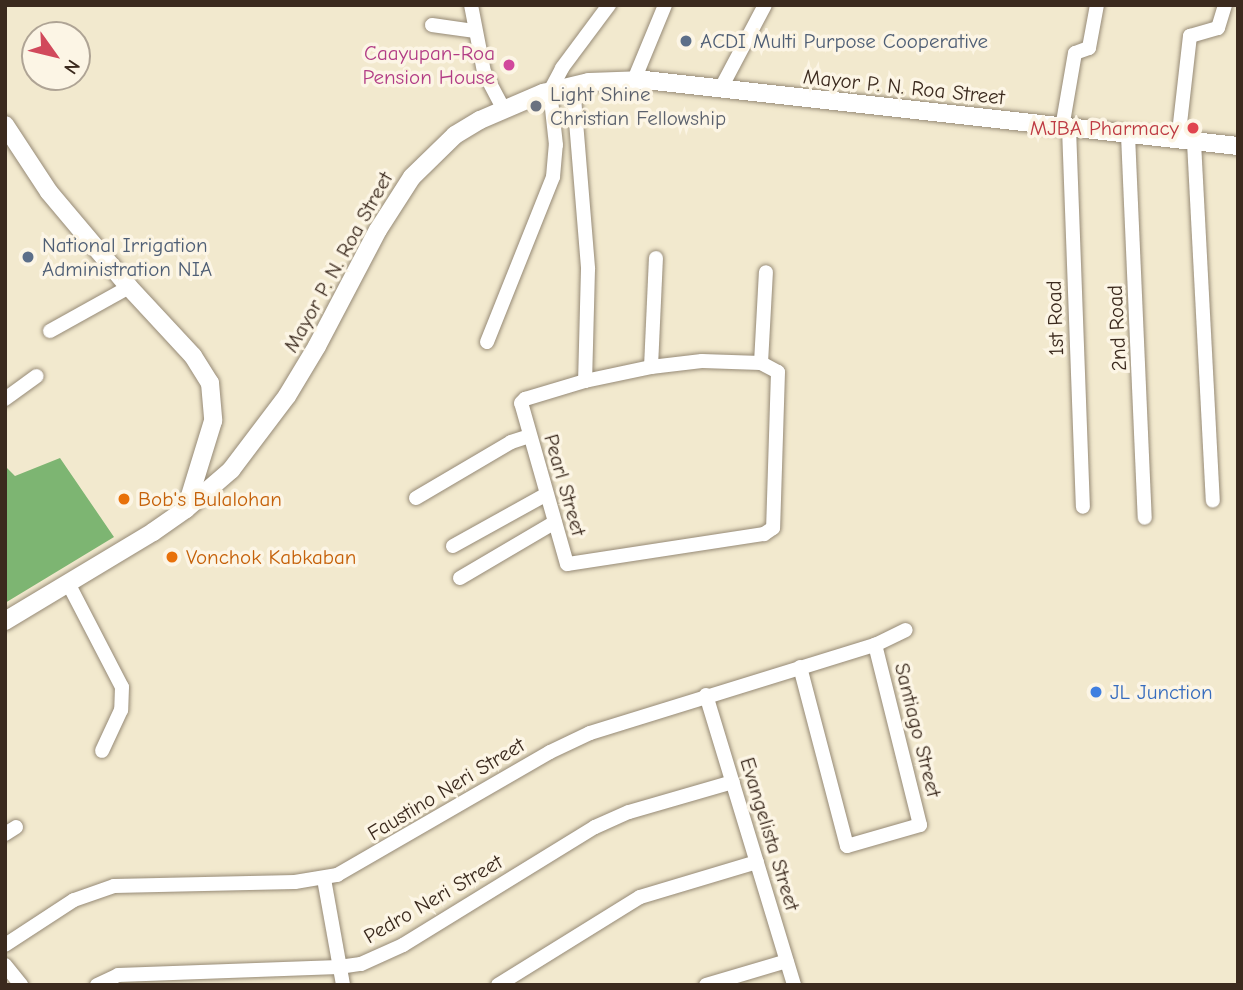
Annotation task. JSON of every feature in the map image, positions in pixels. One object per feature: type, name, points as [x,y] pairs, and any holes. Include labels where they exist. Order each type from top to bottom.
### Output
[{"type":"main road","name":"Mayor P. N. Roa Street","points":[[5,621],[186,509],[231,470],[270,422],[317,346],[378,230],[412,177],[455,135],[550,91],[573,85],[634,80],[1238,146]]},
{"type":"main road","points":[[5,125],[49,192],[129,287],[193,356],[210,383],[214,402],[213,421],[186,509]]},
{"type":"street","points":[[471,5],[484,72],[504,110]]},
{"type":"street","points":[[487,342],[553,177],[556,145],[550,91],[562,68],[609,5]]},
{"type":"street","points":[[634,80],[665,5]]},
{"type":"street","points":[[721,88],[765,5]]},
{"type":"street","name":"1st Road","points":[[1083,507],[1066,128],[1074,53],[1089,48],[1097,5]]},
{"type":"street","points":[[1213,500],[1186,141],[1190,36],[1218,28],[1225,5]]},
{"type":"street","points":[[432,25],[474,31]]},
{"type":"street","points":[[573,85],[588,269],[585,381]]},
{"type":"street","name":"2nd Road","points":[[1128,135],[1145,519]]},
{"type":"street","points":[[651,367],[656,258]]},
{"type":"street","points":[[761,363],[766,272]]},
{"type":"street","points":[[50,331],[129,287]]},
{"type":"street","name":"Pearl Street","points":[[702,361],[761,363],[778,372],[773,528],[769,532],[570,565],[565,562],[521,403],[525,399],[585,381],[651,367],[702,361]]},
{"type":"street","points":[[5,399],[37,376]]},
{"type":"street","points":[[416,498],[511,442],[529,436]]},
{"type":"street","points":[[453,546],[547,494]]},
{"type":"street","points":[[460,578],[555,522]]},
{"type":"street","points":[[68,583],[122,687],[121,710],[102,751]]},
{"type":"street","name":"Faustino Neri Street","points":[[5,945],[74,900],[114,886],[324,879],[352,868],[550,752],[590,733],[875,645],[906,630]]},
{"type":"street","name":"Santiago Street","points":[[800,667],[847,846],[920,825],[875,645]]},
{"type":"street","name":"Evangelista Street","points":[[706,695],[794,985]]},
{"type":"street","name":"Pedro Neri Street","points":[[97,985],[118,975],[361,964],[393,950],[595,827],[629,812],[733,782]]},
{"type":"street","points":[[498,985],[640,897],[757,862]]},
{"type":"street","points":[[324,879],[343,985]]},
{"type":"street","points":[[706,985],[787,961]]},
{"type":"street","points":[[5,965],[21,985]]},
{"type":"green space","points":[[60,458],[114,537],[5,603],[5,466],[15,476]]},
{"type":"place","name":"ACDI Multi Purpose Cooperative","points":[[686,41]]},
{"type":"place","name":"Caayupan-Roa Pension House","points":[[509,65]]},
{"type":"place","name":"Light Shine Christian Fellowship","points":[[536,106]]},
{"type":"place","name":"MJBA Pharmacy","points":[[1193,128]]},
{"type":"place","name":"National Irrigation Administration NIA","points":[[28,257]]},
{"type":"place","name":"Bob's Bulalohan","points":[[124,499]]},
{"type":"place","name":"Vonchok Kabkaban","points":[[172,557]]},
{"type":"place","name":"JL Junction","points":[[1096,692]]}]
